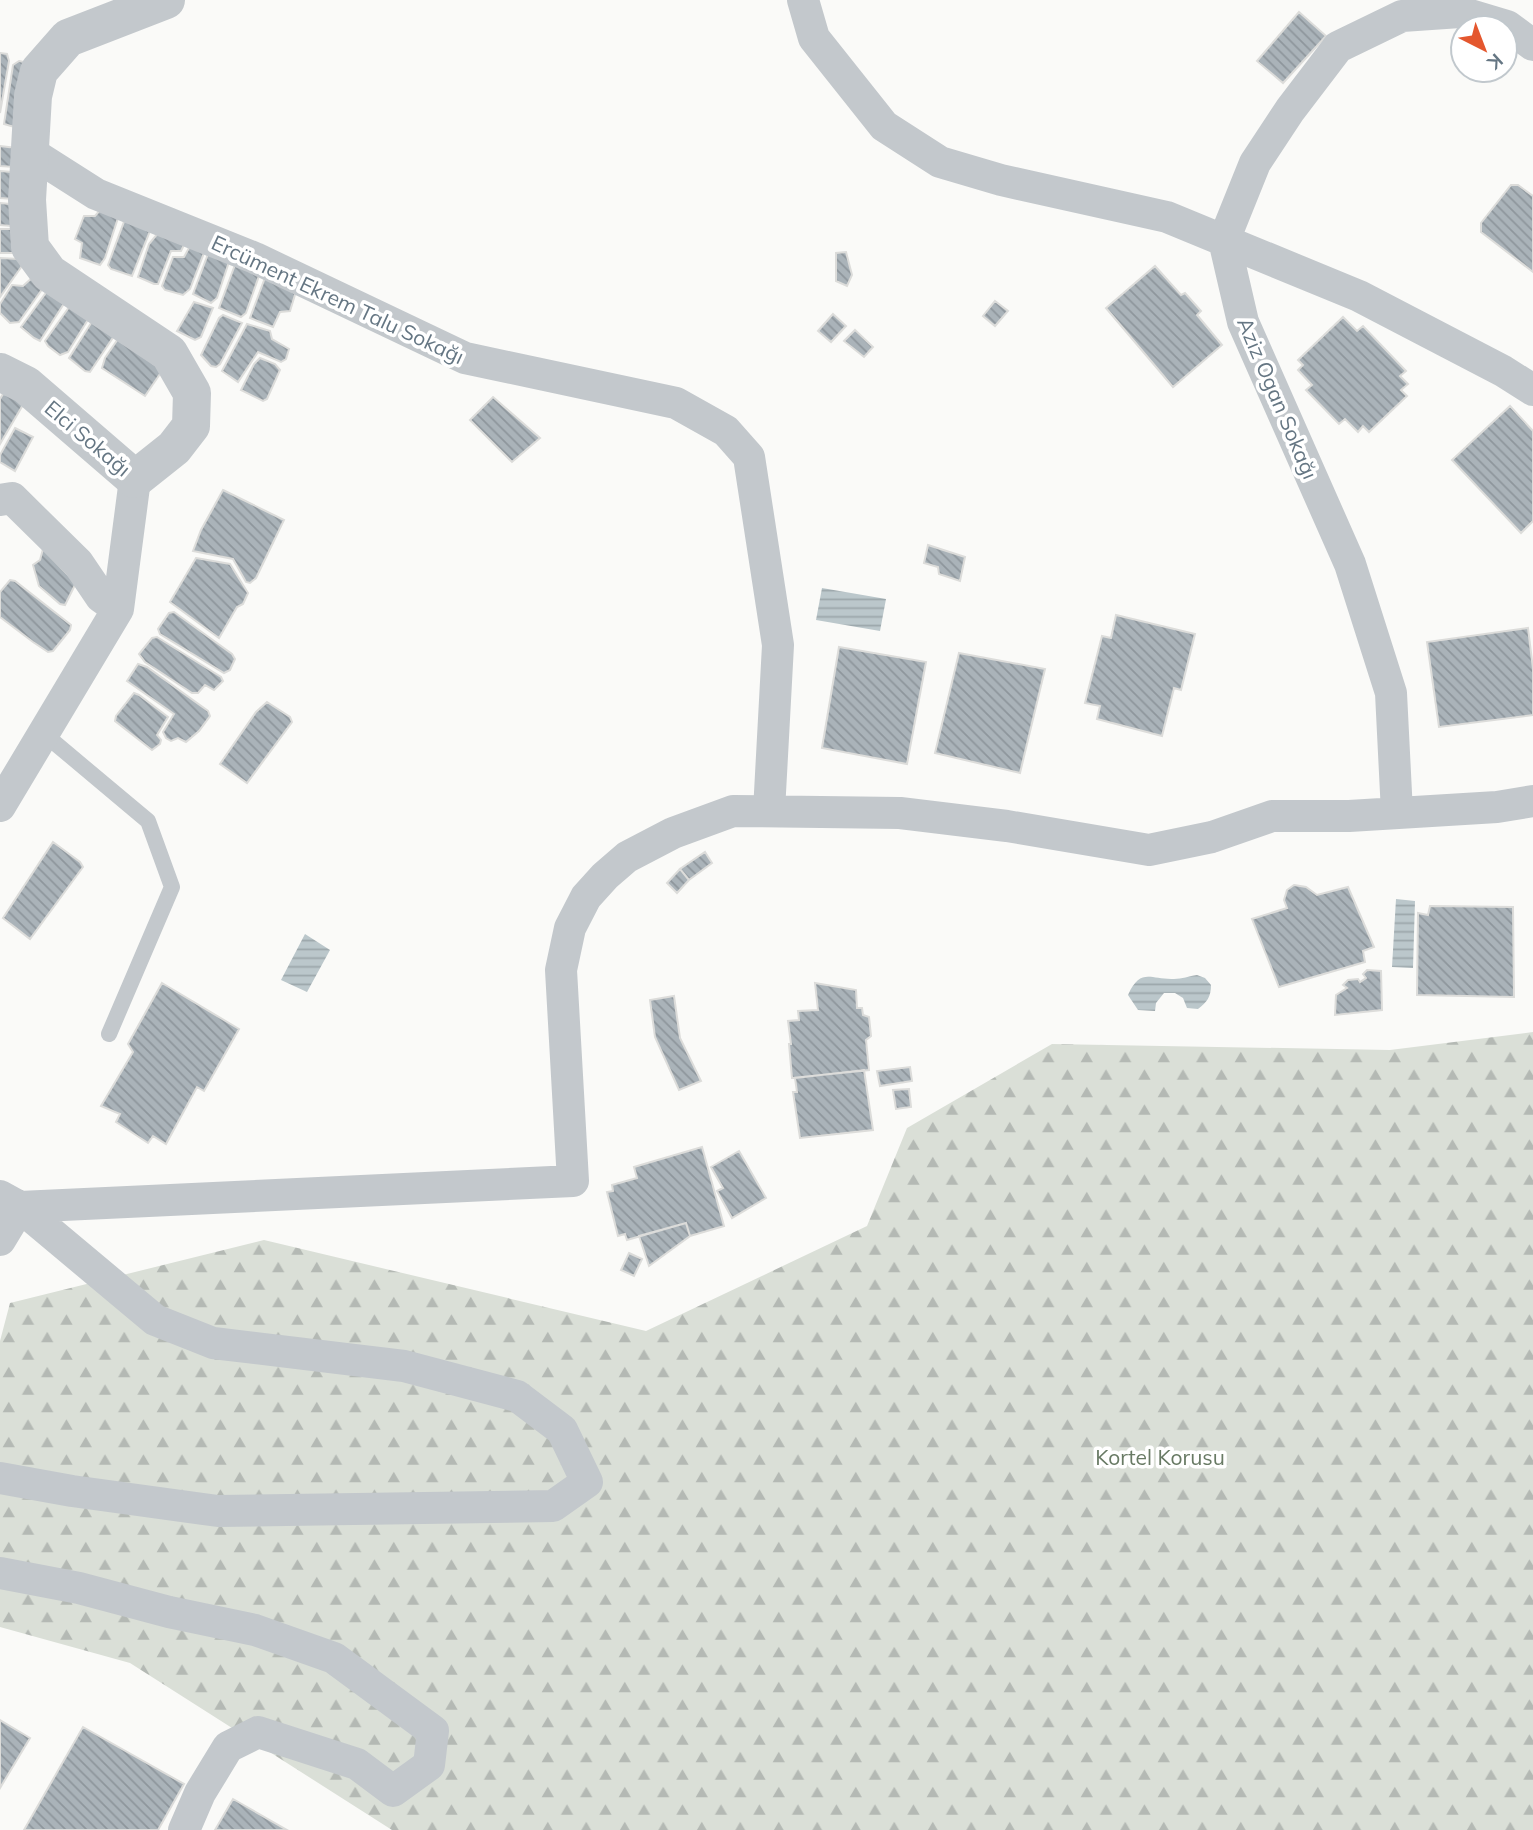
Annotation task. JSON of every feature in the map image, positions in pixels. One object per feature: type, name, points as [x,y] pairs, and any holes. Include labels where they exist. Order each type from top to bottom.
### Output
[{"type":"street","points":[[30,152],[33,96],[39,72],[68,38],[166,0]]},
{"type":"street","points":[[803,0],[814,38],[884,126],[940,162],[1001,180],[1167,217],[1359,296],[1503,371],[1533,390]]},
{"type":"street","points":[[1224,240],[1255,163],[1290,110],[1338,47],[1402,16],[1460,12],[1507,26],[1533,45]]},
{"type":"street","name":"Elci Sokağı","points":[[0,372],[26,385],[135,479],[174,448],[191,426],[192,393],[169,352],[49,273],[30,247],[27,200],[30,152]]},
{"type":"street","name":"Ercüment Ekrem Talu Sokağı","points":[[30,152],[96,194],[255,258],[465,358],[676,403],[726,431],[749,457],[778,645],[769,811]]},
{"type":"street","name":"Aziz Ogan Sokağı","points":[[1224,240],[1243,322],[1349,564],[1391,693],[1397,813]]},
{"type":"street","points":[[0,806],[118,609],[135,479]]},
{"type":"street","points":[[0,500],[12,498],[78,563],[101,597],[118,609]]},
{"type":"street","points":[[10,1201],[573,1181],[561,970],[570,928],[586,897],[627,857],[673,833],[733,811],[900,813],[1007,826],[1149,850],[1212,837],[1272,816],[1349,816],[1497,807],[1533,802]]},
{"type":"street","points":[[0,1240],[10,1201]]},
{"type":"street","points":[[0,1478],[218,1511],[553,1506],[587,1482],[562,1430],[517,1396],[404,1366],[213,1343],[155,1320],[10,1201]]},
{"type":"street","points":[[0,1573],[79,1588],[169,1612],[255,1630],[334,1658],[433,1731],[429,1765],[393,1791],[357,1764],[258,1732],[228,1746],[200,1793],[184,1830]]},
{"type":"lane","points":[[43,733],[148,821],[172,887],[109,1034]]},
{"type":"green space","name":"Kortel Korusu","points":[[1533,1032],[1533,1830],[392,1830],[130,1663],[0,1627],[0,1341],[10,1303],[264,1240],[646,1331],[867,1226],[907,1128],[1052,1044],[1390,1050]]},
{"type":"shaded area","points":[[822,588],[886,599],[880,631],[816,620]]},
{"type":"shaded area","points":[[1396,899],[1415,901],[1413,968],[1392,967]]},
{"type":"shaded area","points":[[305,934],[330,950],[307,992],[281,980]]},
{"type":"shaded area","points":[[1197,975],[1205,978],[1211,985],[1208,999],[1198,1009],[1187,1008],[1183,998],[1175,993],[1164,993],[1156,1003],[1155,1011],[1138,1010],[1128,995],[1142,978],[1177,979]]},
{"type":"building","points":[[1299,12],[1326,36],[1283,83],[1257,61]]},
{"type":"building","points":[[0,53],[7,54],[9,61],[0,113]]},
{"type":"building","points":[[19,61],[29,63],[18,128],[4,124],[13,65]]},
{"type":"building","points":[[0,146],[16,148],[15,167],[0,166]]},
{"type":"building","points":[[0,171],[12,172],[13,199],[0,198]]},
{"type":"building","points":[[1511,185],[1518,185],[1533,196],[1533,272],[1481,232],[1481,223]]},
{"type":"building","points":[[0,203],[10,204],[11,226],[0,225]]},
{"type":"building","points":[[101,209],[118,218],[105,258],[100,265],[80,258],[82,243],[75,239],[84,216],[95,216]]},
{"type":"building","points":[[125,219],[150,231],[132,276],[111,269],[108,265]]},
{"type":"building","points":[[0,229],[11,229],[18,253],[0,253]]},
{"type":"building","points":[[158,233],[184,245],[181,251],[171,251],[158,284],[154,284],[138,277],[149,244]]},
{"type":"building","points":[[190,246],[204,253],[190,289],[183,295],[165,290],[162,286],[173,257],[184,257]]},
{"type":"building","points":[[846,252],[852,275],[847,286],[836,281],[836,253]]},
{"type":"building","points":[[208,254],[230,259],[217,298],[211,303],[193,294]]},
{"type":"building","points":[[0,258],[19,259],[22,266],[0,297]]},
{"type":"building","points":[[236,262],[260,273],[246,313],[241,317],[219,308]]},
{"type":"building","points":[[1155,266],[1181,295],[1185,293],[1201,311],[1197,315],[1222,345],[1173,387],[1106,308]]},
{"type":"building","points":[[266,275],[298,285],[290,311],[280,312],[273,327],[250,318]]},
{"type":"building","points":[[33,277],[43,288],[19,322],[10,323],[0,313],[0,304],[12,285],[23,286]]},
{"type":"building","points":[[48,290],[65,302],[40,341],[21,327]]},
{"type":"building","points":[[995,301],[1008,311],[995,326],[983,316]]},
{"type":"building","points":[[194,302],[213,308],[201,337],[195,340],[177,331]]},
{"type":"building","points":[[72,303],[89,318],[68,352],[60,355],[45,341]]},
{"type":"building","points":[[833,314],[846,326],[831,342],[818,331]]},
{"type":"building","points":[[223,315],[242,323],[216,367],[211,366],[201,355]]},
{"type":"building","points":[[1343,317],[1357,331],[1363,326],[1406,371],[1400,376],[1408,384],[1401,390],[1407,396],[1369,432],[1363,426],[1358,432],[1345,419],[1339,424],[1306,390],[1312,385],[1298,370],[1303,365],[1298,360]]},
{"type":"building","points":[[93,320],[116,333],[90,372],[69,358]]},
{"type":"building","points":[[247,324],[270,331],[272,339],[289,349],[286,359],[281,362],[258,352],[238,382],[222,371]]},
{"type":"building","points":[[855,330],[873,347],[864,357],[844,341]]},
{"type":"building","points":[[120,336],[162,371],[145,396],[102,368],[105,358]]},
{"type":"building","points":[[260,358],[275,364],[280,370],[267,399],[263,401],[241,390]]},
{"type":"building","points":[[3,394],[27,398],[0,444],[0,399]]},
{"type":"building","points":[[493,397],[540,438],[512,462],[470,420]]},
{"type":"building","points":[[1510,406],[1533,431],[1533,521],[1521,533],[1452,460]]},
{"type":"building","points":[[15,428],[33,437],[15,471],[0,462],[0,455]]},
{"type":"building","points":[[223,490],[284,520],[256,578],[250,583],[246,582],[233,559],[193,551]]},
{"type":"building","points":[[928,545],[965,557],[960,581],[939,574],[938,567],[924,563]]},
{"type":"building","points":[[43,549],[76,583],[65,605],[60,604],[39,586],[33,565],[40,560]]},
{"type":"building","points":[[196,558],[230,564],[248,593],[219,638],[170,602]]},
{"type":"building","points":[[10,580],[15,581],[71,625],[53,651],[48,652],[0,617],[0,592]]},
{"type":"building","points":[[174,612],[232,654],[235,659],[230,670],[224,673],[160,634],[158,629],[169,613]]},
{"type":"building","points":[[1116,615],[1195,634],[1181,690],[1174,688],[1162,736],[1097,719],[1100,706],[1085,703],[1102,636],[1111,638]]},
{"type":"building","points":[[1528,628],[1533,669],[1533,715],[1439,727],[1427,642]]},
{"type":"building","points":[[157,637],[221,677],[223,681],[214,690],[205,685],[198,693],[192,693],[145,662],[139,654],[152,638]]},
{"type":"building","points":[[839,647],[926,662],[907,764],[822,748]]},
{"type":"building","points":[[959,653],[1045,669],[1020,773],[935,753]]},
{"type":"building","points":[[138,664],[147,667],[208,711],[210,716],[186,742],[178,738],[171,741],[166,738],[163,732],[174,714],[127,681]]},
{"type":"building","points":[[134,693],[168,717],[157,735],[161,740],[160,744],[152,750],[115,721]]},
{"type":"building","points":[[267,702],[290,717],[292,722],[247,783],[220,764],[256,712]]},
{"type":"building","points":[[53,842],[83,867],[30,939],[3,918]]},
{"type":"building","points":[[705,852],[712,863],[689,880],[680,869]]},
{"type":"building","points":[[680,869],[689,880],[677,893],[667,883]]},
{"type":"building","points":[[1294,885],[1306,887],[1317,895],[1348,887],[1374,947],[1363,951],[1365,962],[1279,987],[1252,919],[1287,908],[1284,900],[1287,890]]},
{"type":"building","points":[[1430,906],[1513,907],[1514,997],[1417,995],[1418,913],[1428,915]]},
{"type":"building","points":[[1367,970],[1381,971],[1382,1010],[1335,1015],[1336,995],[1347,988],[1343,985],[1348,980],[1358,979],[1360,982],[1366,978],[1363,974]]},
{"type":"building","points":[[162,983],[239,1029],[204,1091],[197,1087],[166,1144],[153,1136],[148,1143],[116,1122],[120,1114],[101,1106],[133,1052],[128,1044]]},
{"type":"building","points":[[815,983],[856,990],[857,1008],[862,1008],[863,1015],[869,1017],[871,1036],[866,1040],[869,1070],[792,1078],[788,1021],[799,1020],[798,1011],[818,1010]]},
{"type":"building","points":[[674,996],[680,1038],[701,1081],[679,1090],[655,1037],[650,1000]]},
{"type":"building","points":[[910,1067],[912,1081],[880,1086],[877,1071]]},
{"type":"building","points":[[864,1070],[873,1130],[800,1138],[793,1092],[797,1092],[795,1078]]},
{"type":"building","points":[[909,1089],[911,1107],[896,1109],[893,1090]]},
{"type":"building","points":[[702,1147],[724,1226],[690,1236],[686,1223],[627,1240],[625,1234],[618,1236],[607,1192],[613,1191],[612,1185],[637,1178],[634,1167]]},
{"type":"building","points":[[739,1151],[766,1198],[732,1218],[717,1191],[723,1188],[711,1167]]},
{"type":"building","points":[[686,1223],[690,1236],[649,1266],[639,1236]]},
{"type":"building","points":[[629,1253],[642,1259],[634,1276],[621,1270]]},
{"type":"building","points":[[0,1720],[30,1738],[0,1788]]},
{"type":"building","points":[[83,1727],[184,1784],[158,1830],[24,1830]]},
{"type":"building","points":[[233,1799],[287,1830],[215,1830]]}]
